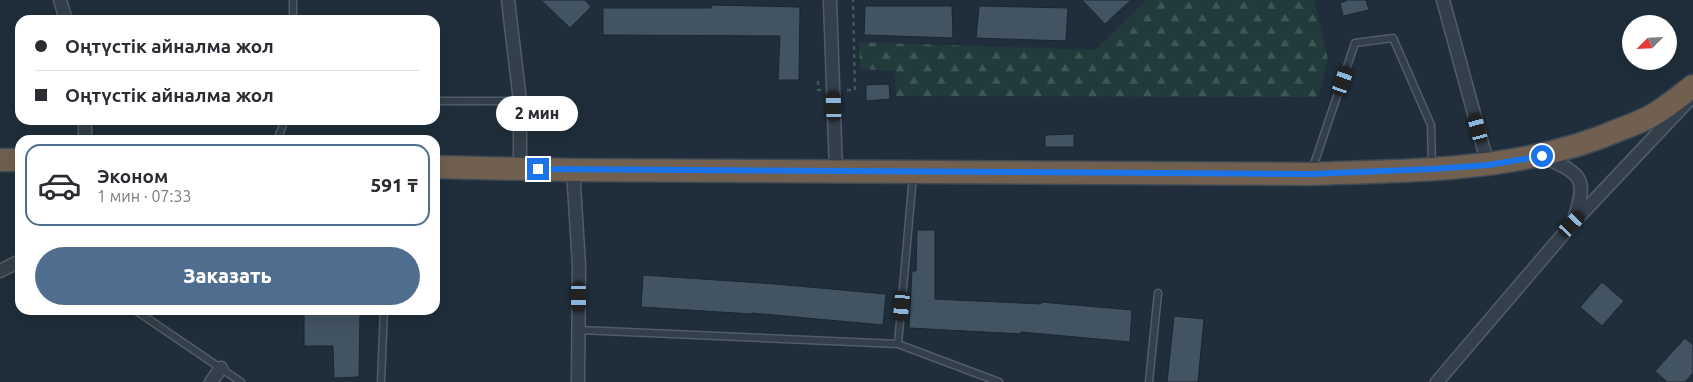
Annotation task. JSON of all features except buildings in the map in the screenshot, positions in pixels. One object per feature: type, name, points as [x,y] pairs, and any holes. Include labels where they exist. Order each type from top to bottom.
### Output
[{"type":"highway","points":[[440,167],[573,170],[1311,174],[1432,169],[1488,165],[1542,156],[1594,141],[1653,115],[1693,86]]},
{"type":"highway","points":[[0,160],[15,160]]},
{"type":"street","points":[[60,0],[64,15]]},
{"type":"street","points":[[508,0],[520,101],[520,169]]},
{"type":"street","points":[[830,0],[836,171]]},
{"type":"street","points":[[1443,0],[1488,165]]},
{"type":"street","points":[[1437,382],[1572,224],[1693,96]]},
{"type":"street","points":[[1542,156],[1570,169],[1580,179],[1582,198],[1572,224]]},
{"type":"street","points":[[573,170],[579,264],[578,382]]},
{"type":"street","points":[[0,271],[15,264]]},
{"type":"street","points":[[211,382],[221,368]]},
{"type":"lane","points":[[292,0],[293,15]]},
{"type":"lane","points":[[1311,174],[1356,43],[1394,38],[1430,125],[1432,169]]},
{"type":"lane","points":[[440,101],[520,101]]},
{"type":"lane","points":[[898,344],[914,172]]},
{"type":"lane","points":[[1149,382],[1158,293]]},
{"type":"lane","points":[[142,315],[241,382]]},
{"type":"lane","points":[[381,382],[384,315]]},
{"type":"lane","points":[[578,330],[898,344],[999,382]]},
{"type":"path","points":[[818,90],[855,90],[854,0]]},
{"type":"green space","points":[[1146,0],[1314,0],[1328,60],[1318,97],[896,96],[895,71],[860,69],[859,42],[1095,50]]},
{"type":"route","points":[[538,169],[1311,174],[1488,165],[1542,156]]}]
